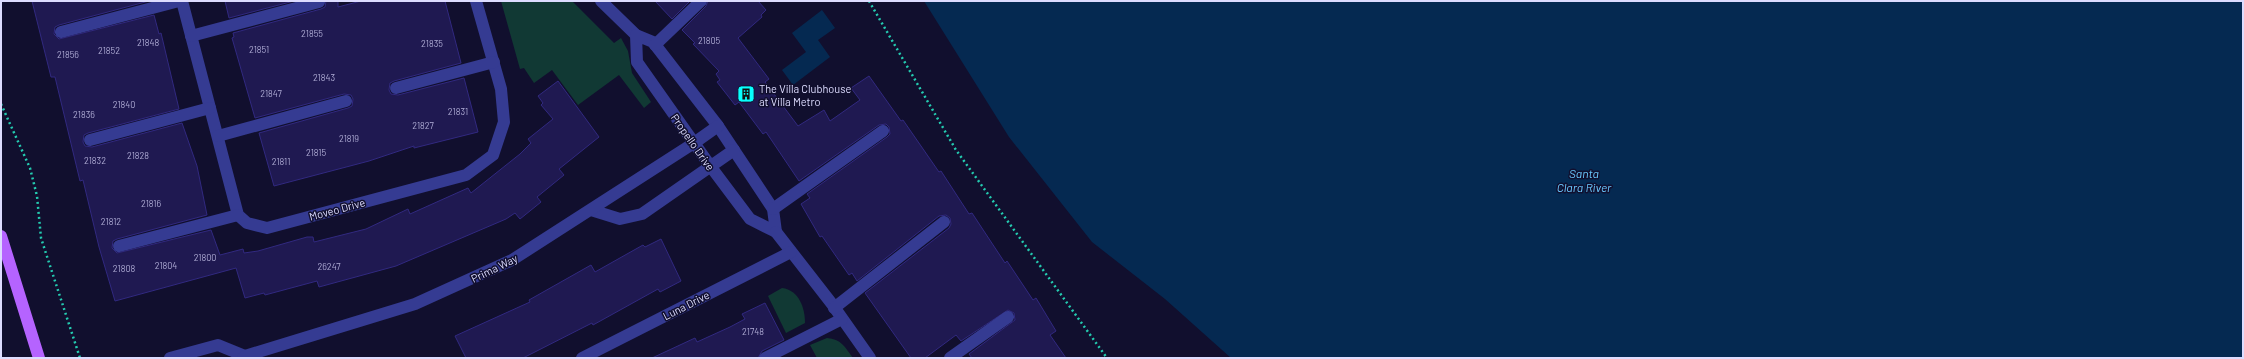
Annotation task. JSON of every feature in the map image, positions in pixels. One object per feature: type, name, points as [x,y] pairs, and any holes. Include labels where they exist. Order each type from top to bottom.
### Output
[{"type":"main road","points":[[1,236],[39,358]]},
{"type":"street","points":[[61,32],[181,1],[218,136],[238,215],[118,246]]},
{"type":"street","name":"Moveo Drive","points":[[238,215],[247,223],[267,228],[466,175],[493,156],[504,122],[501,89],[476,1]]},
{"type":"street","name":"Propello Drive","points":[[602,1],[636,35],[655,46],[718,126],[773,209],[776,232]]},
{"type":"street","points":[[655,46],[701,1]]},
{"type":"street","points":[[191,36],[319,2]]},
{"type":"street","name":"Propello Drive","points":[[636,35],[637,62],[711,167],[750,219],[776,232],[870,358]]},
{"type":"street","points":[[396,88],[494,62]]},
{"type":"street","points":[[218,136],[346,101]]},
{"type":"street","points":[[90,140],[210,108]]},
{"type":"street","name":"Prima Way","points":[[170,358],[218,345],[244,357],[415,304],[512,260],[718,126]]},
{"type":"street","points":[[773,209],[882,131]]},
{"type":"street","points":[[591,210],[620,219],[642,214],[734,150]]},
{"type":"street","points":[[834,308],[944,222]]},
{"type":"street","name":"Luna Drive","points":[[582,358],[791,252]]},
{"type":"street","points":[[950,358],[1008,317]]},
{"type":"street","points":[[764,358],[842,319]]},
{"type":"path","points":[[869,1],[956,150],[1107,358]]},
{"type":"path","points":[[1,104],[30,168],[37,196],[41,238],[80,358]]},
{"type":"green space","points":[[501,1],[572,1],[614,43],[621,38],[628,51],[632,73],[651,102],[644,108],[619,75],[578,105],[552,70],[534,83],[524,68],[520,69]]},
{"type":"green space","points":[[782,288],[788,289],[797,296],[804,311],[805,317],[805,323],[786,333],[768,296]]},
{"type":"green space","points":[[827,338],[839,342],[845,347],[853,358],[817,358],[810,345]]},
{"type":"water","name":"Santa Clara River","points":[[924,1],[2243,1],[2243,358],[1231,358],[1165,299],[1092,242],[1009,137]]},
{"type":"water","points":[[822,10],[835,28],[818,40],[830,57],[793,85],[782,70],[806,52],[792,33]]},
{"type":"building","points":[[32,1],[149,1],[59,25],[55,27],[54,34],[59,39],[154,15],[159,34],[161,33],[179,109],[88,133],[84,135],[83,142],[85,146],[92,147],[182,123],[197,166],[207,215],[117,239],[113,241],[112,248],[117,253],[211,230],[220,255],[243,249],[244,253],[258,251],[307,237],[313,237],[314,242],[366,229],[408,209],[410,214],[468,188],[471,193],[520,154],[531,143],[528,139],[553,119],[541,105],[543,103],[538,96],[558,81],[599,137],[559,169],[564,175],[537,197],[541,202],[520,219],[515,213],[506,219],[396,266],[319,287],[317,281],[265,295],[264,293],[245,298],[236,268],[115,301],[99,247],[83,180],[80,181],[55,77],[51,77]]},
{"type":"building","points":[[225,1],[294,1],[229,18]]},
{"type":"building","points":[[326,1],[338,1],[338,7],[361,1],[445,1],[461,63],[394,81],[390,83],[389,90],[391,94],[398,95],[464,78],[478,132],[414,148],[414,146],[369,161],[274,186],[259,133],[348,108],[352,106],[353,99],[351,95],[344,94],[255,118],[232,38],[234,37],[233,33],[321,9],[325,7]]},
{"type":"building","points":[[655,1],[690,1],[672,19]]},
{"type":"building","points":[[708,1],[758,1],[766,10],[761,15],[762,17],[738,38],[769,79],[765,82],[798,126],[824,110],[830,121],[860,100],[851,88],[869,76],[901,121],[903,120],[939,172],[941,171],[969,214],[972,213],[1005,263],[1007,261],[1033,300],[1036,298],[1056,331],[1050,335],[1066,358],[972,358],[969,354],[1015,320],[1014,313],[1008,310],[961,341],[956,335],[925,358],[911,358],[865,293],[949,228],[951,224],[950,218],[946,215],[939,216],[857,281],[852,273],[849,275],[822,236],[820,237],[801,204],[810,198],[807,194],[887,137],[890,134],[889,127],[886,124],[879,125],[799,181],[766,132],[763,134],[739,102],[735,105],[717,82],[720,80],[716,74],[719,71],[693,44],[695,43],[682,30],[706,6]]},
{"type":"building","points":[[661,239],[681,281],[660,292],[658,289],[593,325],[592,323],[523,358],[466,358],[455,336],[530,302],[529,300],[591,265],[595,272],[643,245],[645,247]]},
{"type":"building","points":[[765,303],[784,340],[762,351],[758,358],[652,358],[695,338],[697,342],[730,327],[745,319],[742,314]]},
{"type":"place","name":"The Villa Clubhouse at Villa Metro","points":[[746,94]]}]
